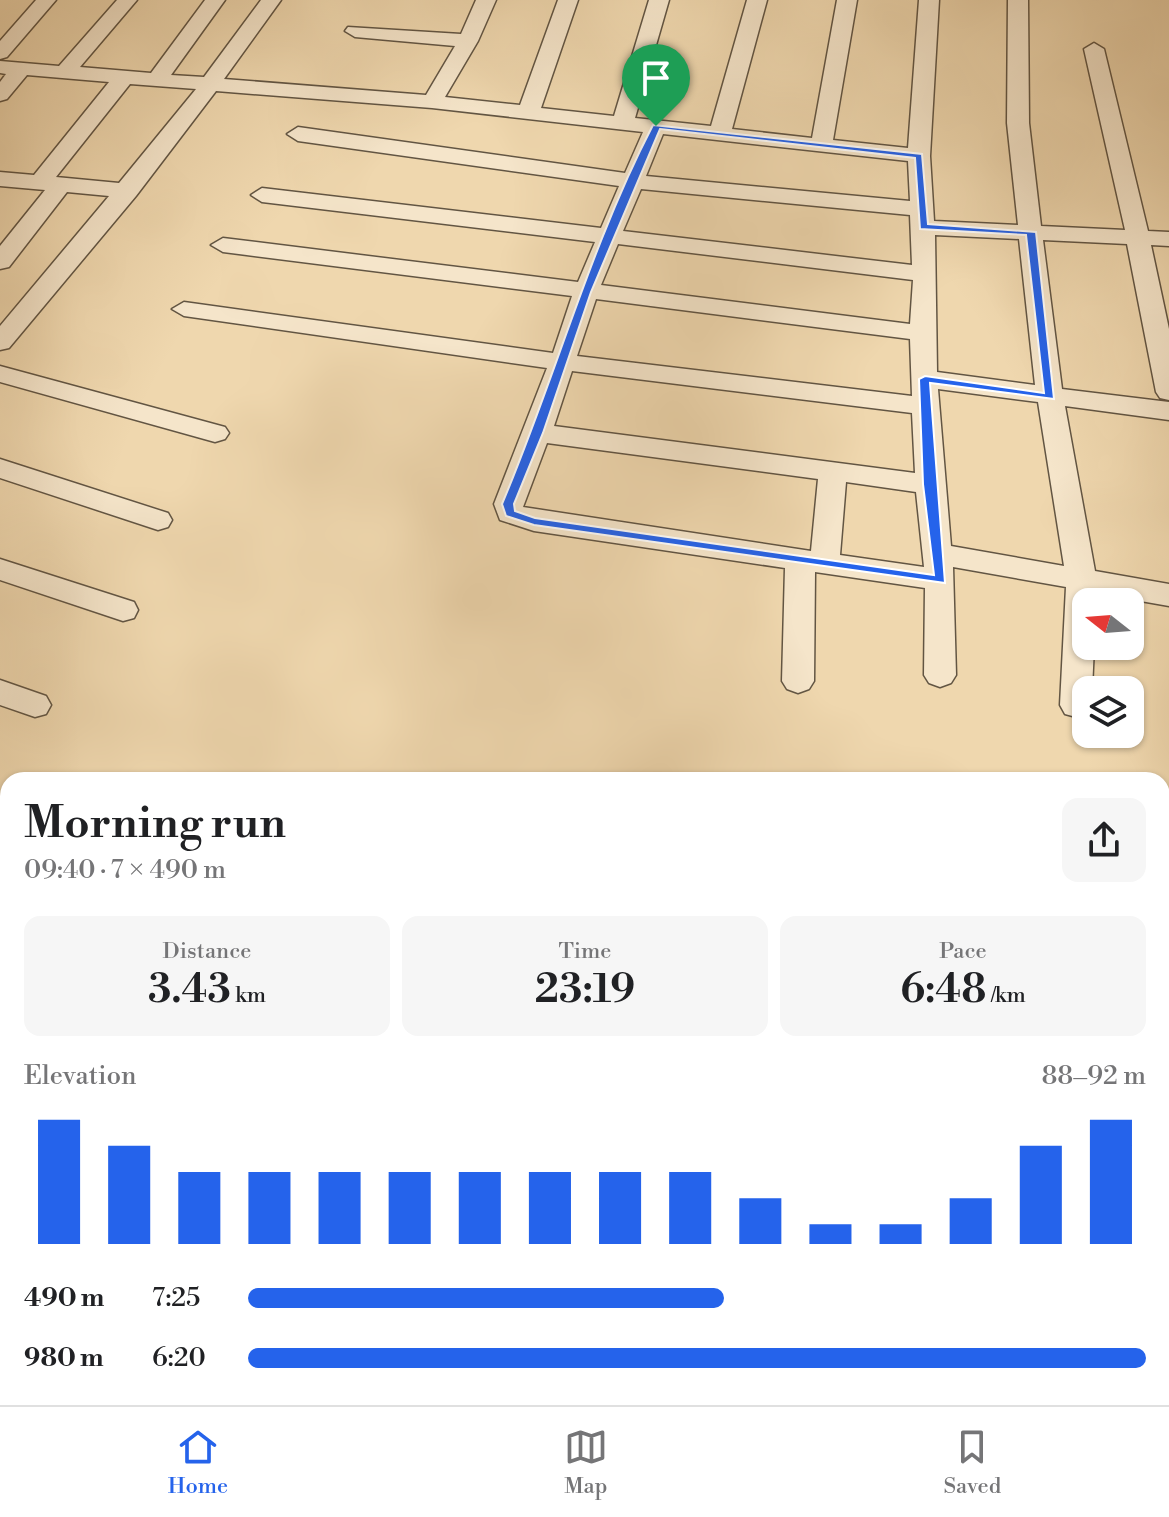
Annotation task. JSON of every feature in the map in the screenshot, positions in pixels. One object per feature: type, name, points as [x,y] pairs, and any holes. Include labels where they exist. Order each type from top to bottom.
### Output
[{"type":"street","points":[[0,53],[46,0]]},
{"type":"street","points":[[65,72],[127,0]]},
{"type":"street","points":[[157,79],[215,0]]},
{"type":"street","points":[[0,342],[128,191],[271,0]]},
{"type":"street","points":[[432,102],[468,41],[486,0]]},
{"type":"street","points":[[528,113],[568,0]]},
{"type":"street","points":[[623,123],[659,0]]},
{"type":"street","points":[[720,134],[757,0]]},
{"type":"street","points":[[821,146],[847,0]]},
{"type":"street","points":[[929,0],[919,156],[925,274],[922,333],[929,484],[939,567],[940,675]]},
{"type":"street","points":[[1018,0],[1017,110],[1050,397],[1081,578],[1077,676]]},
{"type":"street","points":[[355,31],[468,41]]},
{"type":"street","points":[[1094,49],[1139,237],[1149,304],[1169,392]]},
{"type":"street","points":[[0,67],[432,102],[919,156]]},
{"type":"street","points":[[0,95],[22,68]]},
{"type":"street","points":[[0,262],[124,77]]},
{"type":"street","points":[[656,126],[586,292],[538,433],[508,504],[510,513],[534,521],[812,562],[939,567],[1081,578],[1169,595]]},
{"type":"street","points":[[298,134],[1031,232],[1169,239]]},
{"type":"street","points":[[0,200],[9,179],[128,191]]},
{"type":"street","points":[[262,195],[925,274]]},
{"type":"street","points":[[223,245],[922,333]]},
{"type":"street","points":[[184,309],[563,362],[926,406]]},
{"type":"street","points":[[0,374],[215,433]]},
{"type":"street","points":[[925,379],[1169,411]]},
{"type":"street","points":[[538,433],[929,484]]},
{"type":"street","points":[[0,468],[158,520]]},
{"type":"street","points":[[798,681],[812,562],[833,472]]},
{"type":"street","points":[[0,569],[123,610]]},
{"type":"street","points":[[0,692],[35,705]]},
{"type":"route","points":[[656,126],[919,156],[923,227],[1031,232],[1050,397],[925,379],[929,484],[940,580],[534,521],[510,513],[508,504],[538,433],[586,292],[656,126]]}]
